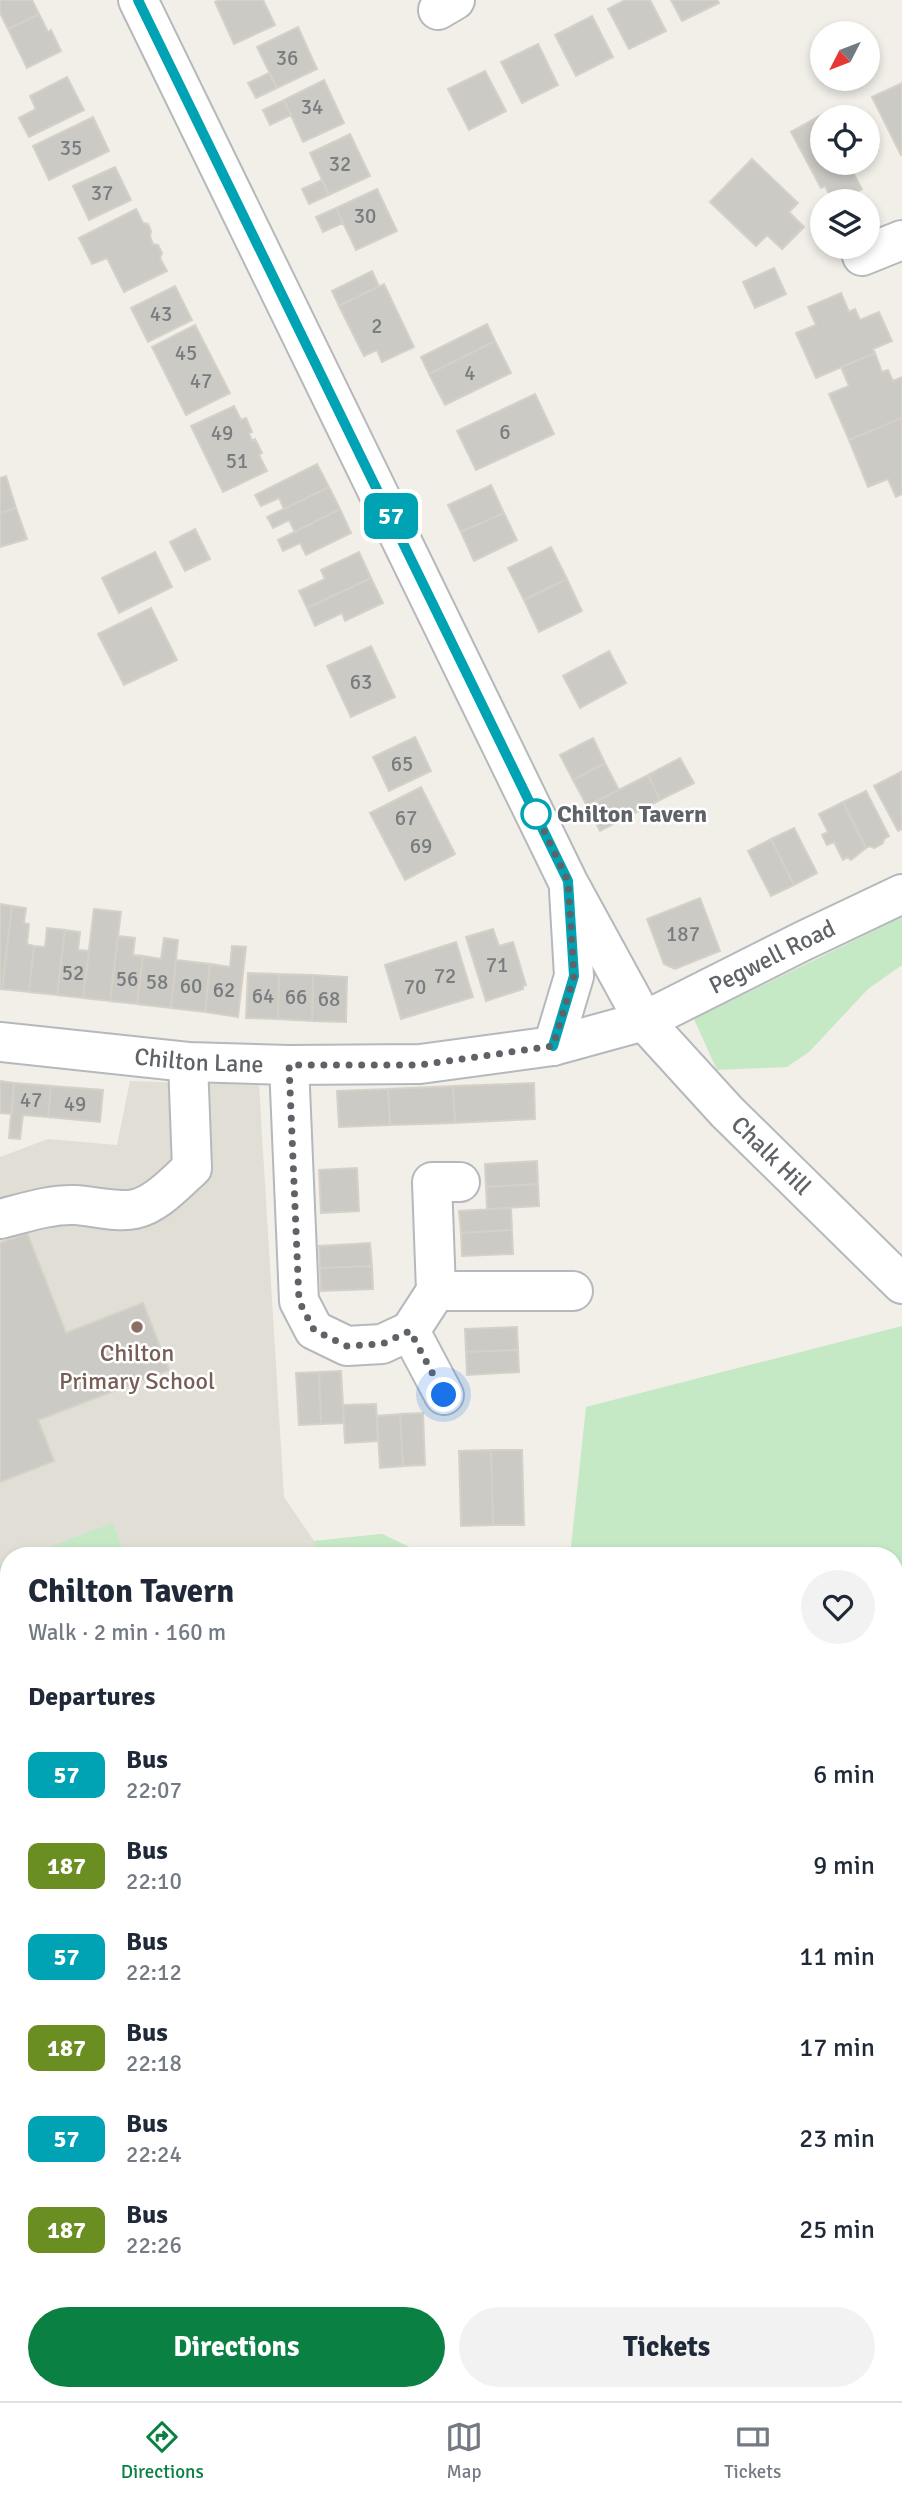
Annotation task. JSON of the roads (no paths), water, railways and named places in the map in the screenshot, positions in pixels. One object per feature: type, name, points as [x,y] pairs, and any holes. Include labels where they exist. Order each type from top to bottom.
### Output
[{"type":"street","name":"Chalk Hill","points":[[138,0],[568,881],[644,1021],[727,1112],[902,1284]]},
{"type":"street","points":[[880,249],[902,240]]},
{"type":"street","points":[[553,1046],[574,976],[568,881]]},
{"type":"street","name":"Pegwell Road","points":[[644,1021],[902,894]]},
{"type":"street","name":"Chilton Lane","points":[[0,1042],[188,1062],[420,1065],[553,1046],[644,1021]]},
{"type":"street","points":[[0,1219],[36,1209],[72,1205],[133,1210],[146,1205],[168,1190],[192,1168],[188,1062]]},
{"type":"street","points":[[289,1065],[299,1301],[314,1330],[347,1346],[382,1344],[410,1331],[436,1290],[432,1182],[460,1182]]},
{"type":"street","points":[[436,1290],[573,1291]]},
{"type":"street","points":[[410,1331],[444,1395]]},
{"type":"place","name":"Chilton Tavern","points":[[536,814]]},
{"type":"place","name":"Chilton Primary School","points":[[137,1327]]}]
